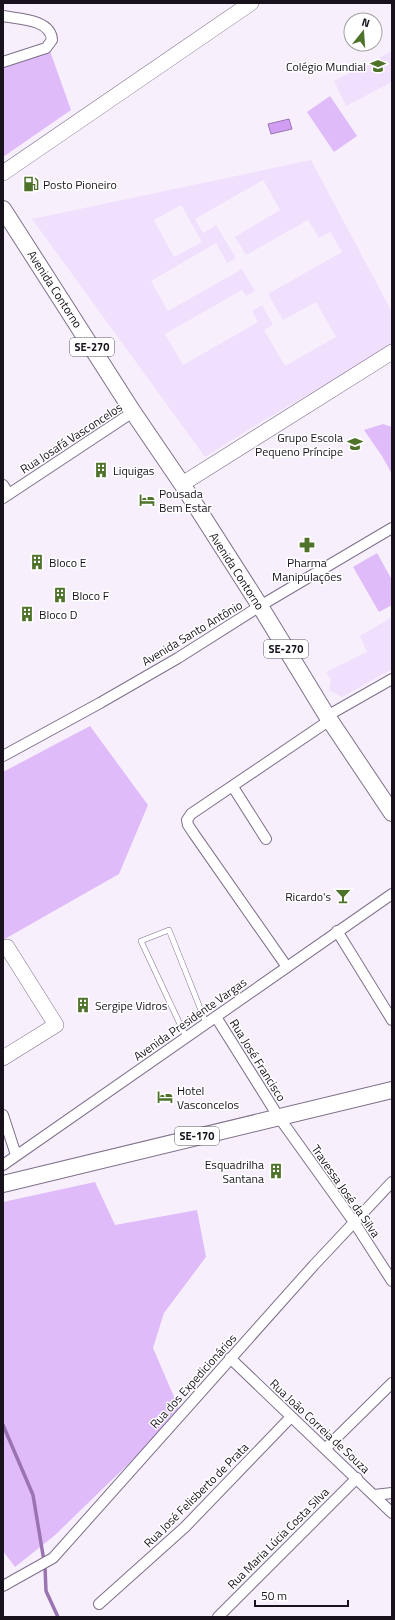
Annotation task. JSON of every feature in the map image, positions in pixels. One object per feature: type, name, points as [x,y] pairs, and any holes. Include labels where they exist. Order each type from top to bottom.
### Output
[{"type":"main road","name":"Avenida Contorno","points":[[3,209],[182,484],[329,718],[392,813]]},
{"type":"main road","name":"SE-170","points":[[3,1184],[278,1116],[392,1090]]},
{"type":"street","points":[[3,173],[251,3]]},
{"type":"street","points":[[3,16],[34,22],[41,25],[48,30],[52,40],[46,48],[3,62]]},
{"type":"street","points":[[182,484],[392,352]]},
{"type":"street","name":"Rua Josafá Vasconcelos","points":[[6,496],[134,412]]},
{"type":"street","points":[[3,485],[6,496]]},
{"type":"street","name":"Avenida Santo Antônio","points":[[3,756],[178,658],[260,606],[392,528]]},
{"type":"street","points":[[287,967],[188,825],[187,820],[191,814],[233,787],[329,718],[392,679]]},
{"type":"street","points":[[233,787],[266,839]]},
{"type":"street","name":"Avenida Presidente Vargas","points":[[3,1165],[392,894]]},
{"type":"street","points":[[337,931],[392,1020]]},
{"type":"street","points":[[3,1058],[56,1025],[5,948]]},
{"type":"street","name":"Rua José Francisco","points":[[216,1017],[278,1116]]},
{"type":"street","points":[[3,1115],[16,1155]]},
{"type":"street","name":"Travessa José da Silva","points":[[278,1116],[390,1273]]},
{"type":"street","name":"Rua dos Expedicionários","points":[[3,1586],[53,1558],[230,1358],[392,1182]]},
{"type":"street","name":"Rua João Correia de Souza","points":[[230,1358],[291,1417],[326,1448],[392,1513]]},
{"type":"street","points":[[326,1448],[392,1383]]},
{"type":"street","name":"Rua José Felisberto de Prata","points":[[99,1604],[185,1527],[291,1417]]},
{"type":"street","name":"Rua Maria Lúcia Costa Silva","points":[[218,1617],[357,1478]]},
{"type":"street","points":[[374,1495],[392,1493]]},
{"type":"lane","points":[[186,1038],[142,941],[169,930],[206,1023]]},
{"type":"shaded area","points":[[50,51],[71,110],[3,157],[3,67]]},
{"type":"shaded area","name":"Colégio Mundial","points":[[392,51],[392,82],[346,106],[334,81]]},
{"type":"shaded area","points":[[330,96],[357,136],[334,152],[307,112]]},
{"type":"shaded area","points":[[289,119],[292,129],[271,134],[268,124]]},
{"type":"shaded area","points":[[311,160],[392,312],[392,347],[264,420],[205,457],[32,219]],"holes":[[[263,180],[280,210],[235,237],[246,255],[308,220],[319,238],[330,232],[342,252],[268,294],[283,320],[316,302],[336,337],[285,366],[264,330],[273,325],[262,305],[252,311],[258,322],[183,365],[165,334],[242,290],[246,296],[255,291],[242,269],[168,311],[151,281],[216,243],[227,263],[236,258],[216,225],[203,233],[195,219]],[[181,205],[202,242],[174,257],[154,220]]]},
{"type":"shaded area","points":[[383,424],[392,427],[392,474],[382,456],[364,430]]},
{"type":"shaded area","points":[[377,553],[392,580],[392,605],[379,612],[353,567]]},
{"type":"shaded area","points":[[392,617],[392,669],[342,697],[329,690],[331,680],[326,672],[367,652],[360,636]]},
{"type":"shaded area","points":[[90,726],[148,805],[119,874],[3,940],[3,772]]},
{"type":"shaded area","points":[[95,1182],[115,1225],[197,1210],[206,1257],[164,1313],[153,1348],[181,1413],[54,1536],[15,1567],[3,1551],[3,1202]]},
{"type":"waterway","points":[[3,1425],[33,1495],[45,1567],[46,1591],[58,1617]]},
{"type":"place","name":"Colégio Mundial","points":[[378,66]]},
{"type":"place","name":"Posto Pioneiro","points":[[31,184]]},
{"type":"place","name":"Grupo Escola Pequeno Príncipe","points":[[355,444]]},
{"type":"place","name":"Liquigas","points":[[101,470]]},
{"type":"place","name":"Pousada Bem Estar","points":[[147,500]]},
{"type":"place","name":"Pharma Manipulações","points":[[307,545]]},
{"type":"place","name":"Bloco E","points":[[37,562]]},
{"type":"place","name":"Bloco F","points":[[60,595]]},
{"type":"place","name":"Bloco D","points":[[27,614]]},
{"type":"place","name":"Ricardo's","points":[[343,896]]},
{"type":"place","name":"Sergipe Vidros","points":[[83,1005]]},
{"type":"place","name":"Hotel Vasconcelos","points":[[165,1097]]},
{"type":"place","name":"Esquadrilha Santana","points":[[276,1171]]}]
